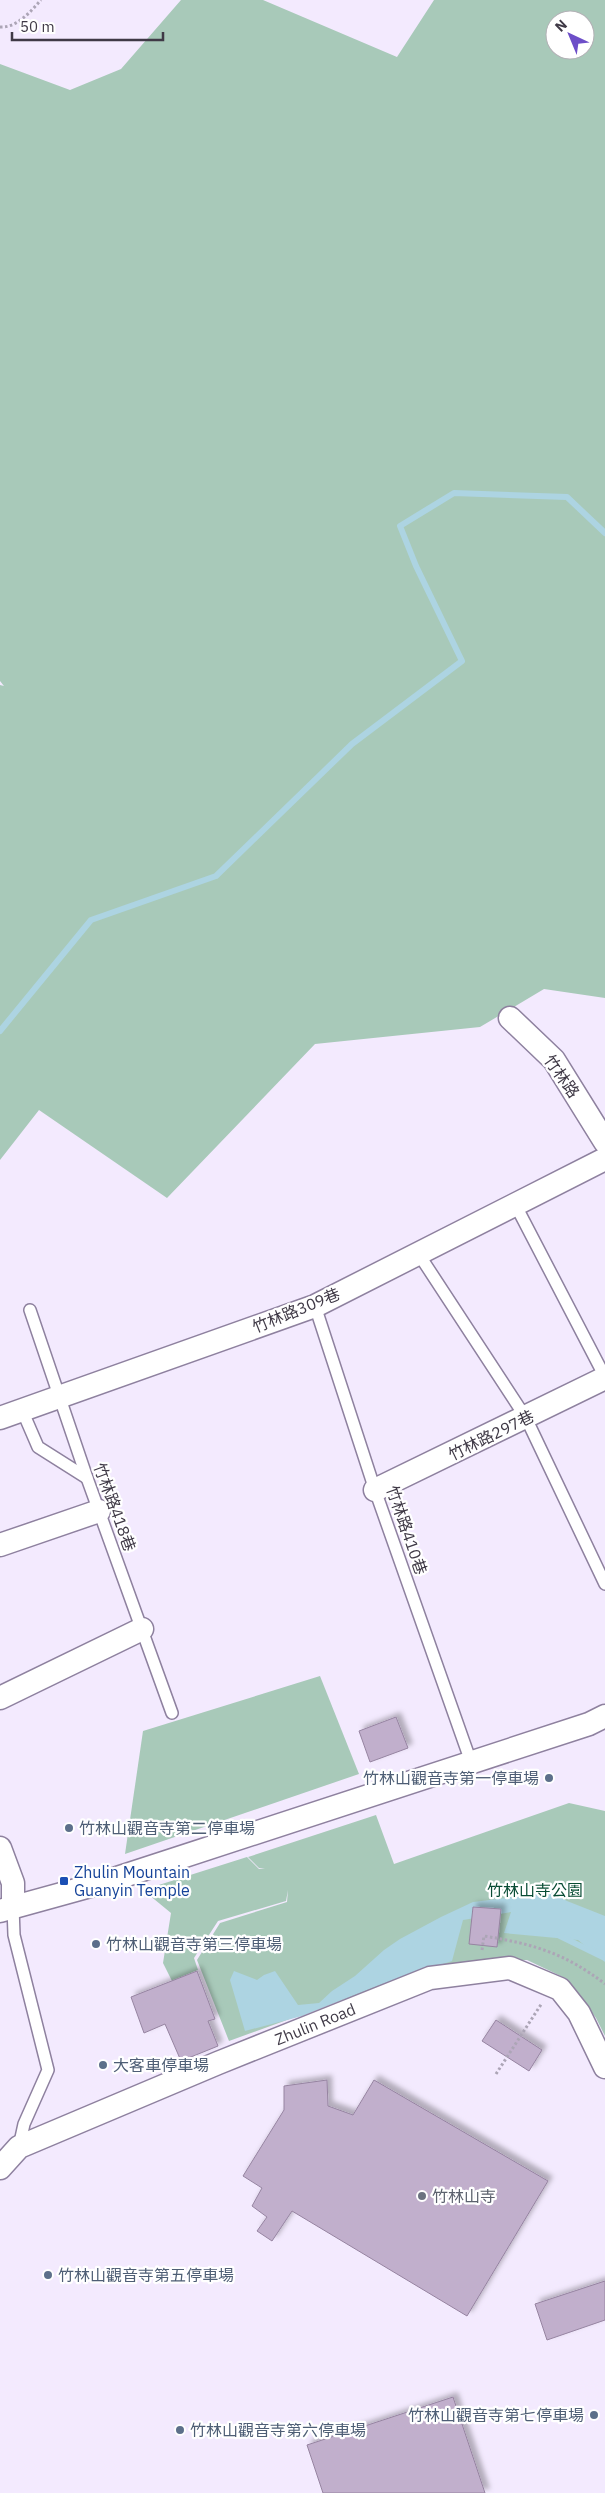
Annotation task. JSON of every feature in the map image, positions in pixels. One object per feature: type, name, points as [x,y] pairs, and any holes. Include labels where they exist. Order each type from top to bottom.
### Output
[{"type":"street","name":"竹林路","points":[[510,1018],[554,1060],[605,1142]]},
{"type":"street","name":"竹林路309巷","points":[[0,1418],[314,1306],[605,1159]]},
{"type":"street","name":"竹林路297巷","points":[[375,1490],[605,1378]]},
{"type":"street","points":[[0,1545],[99,1510]]},
{"type":"street","points":[[0,1698],[142,1629]]},
{"type":"street","points":[[0,1848],[13,1883],[7,1909],[105,1882],[589,1724],[605,1716]]},
{"type":"street","name":"Zhulin Road","points":[[0,2168],[19,2147],[218,2063],[430,1978],[510,1968],[560,1989],[579,2013],[605,2066]]},
{"type":"lane","points":[[515,1204],[605,1378]]},
{"type":"lane","points":[[418,1253],[526,1418],[605,1584]]},
{"type":"lane","name":"竹林路410巷","points":[[314,1306],[375,1490],[471,1762]]},
{"type":"lane","name":"竹林路418巷","points":[[30,1310],[87,1478],[172,1713]]},
{"type":"lane","points":[[22,1410],[38,1447],[87,1478]]},
{"type":"lane","points":[[7,1909],[48,2070],[24,2124],[19,2147]]},
{"type":"path","points":[[0,27],[9,27],[28,14],[41,0]]},
{"type":"path","points":[[496,2074],[544,2000]]},
{"type":"green space","points":[[181,0],[263,0],[397,57],[434,0],[605,0],[605,998],[544,989],[480,1027],[315,1044],[167,1198],[39,1110],[0,1160],[0,685],[4,686],[0,681],[0,64],[70,90],[121,69]]},
{"type":"green space","points":[[320,1676],[359,1774],[125,1854],[143,1731]]},
{"type":"green space","name":"竹林山寺公園","points":[[569,1803],[605,1811],[605,2036],[596,2018],[567,1979],[527,1960],[475,1962],[405,1977],[229,2041],[197,1960],[220,1923],[287,1902],[288,1890],[286,1901],[218,1921],[194,1958],[198,1970],[172,1981],[163,1963],[171,1913],[143,1890],[247,1857],[259,1869],[265,1869],[259,1868],[248,1857],[376,1815],[394,1864]]},
{"type":"water","points":[[535,1883],[567,1901],[605,1916],[605,1962],[578,1940],[504,1933],[511,1912],[463,1920],[452,1961],[382,1984],[302,2016],[245,2031],[230,1980],[234,1971],[257,1980],[275,1971],[298,2005],[319,2003],[400,1939],[473,1902],[515,1897]]},
{"type":"building","points":[[396,1717],[408,1748],[370,1762],[359,1731]]},
{"type":"building","points":[[473,1907],[501,1909],[497,1947],[469,1944]]},
{"type":"building","points":[[197,1971],[215,2019],[208,2021],[218,2046],[181,2061],[165,2024],[144,2033],[131,1997]]},
{"type":"building","points":[[496,2020],[542,2050],[529,2071],[482,2041]]},
{"type":"building","name":"竹林山寺","points":[[327,2080],[328,2106],[353,2115],[374,2080],[548,2181],[467,2316],[292,2211],[272,2241],[257,2231],[267,2217],[252,2206],[262,2188],[243,2176],[284,2110],[284,2086]]},
{"type":"building","points":[[605,2281],[605,2320],[547,2340],[535,2304]]},
{"type":"building","points":[[453,2397],[485,2493],[323,2493],[307,2445]]},
{"type":"waterway","points":[[0,1031],[91,920],[216,876],[352,744],[462,661],[416,566],[400,526],[454,493],[567,497],[605,533]]},
{"type":"waterway","points":[[560,1936],[605,1958]]},
{"type":"place","name":"竹林山觀音寺第一停車場","points":[[549,1778]]},
{"type":"place","name":"竹林山觀音寺第二停車場","points":[[69,1828]]},
{"type":"place","name":"Zhulin Mountain Guanyin Temple","points":[[64,1881]]},
{"type":"place","name":"竹林山觀音寺第三停車場","points":[[96,1944]]},
{"type":"place","name":"大客車停車場","points":[[103,2065]]},
{"type":"place","name":"竹林山寺","points":[[422,2196]]},
{"type":"place","name":"竹林山觀音寺第五停車場","points":[[48,2275]]},
{"type":"place","name":"竹林山觀音寺第七停車場","points":[[594,2415]]},
{"type":"place","name":"竹林山觀音寺第六停車場","points":[[180,2430]]}]
